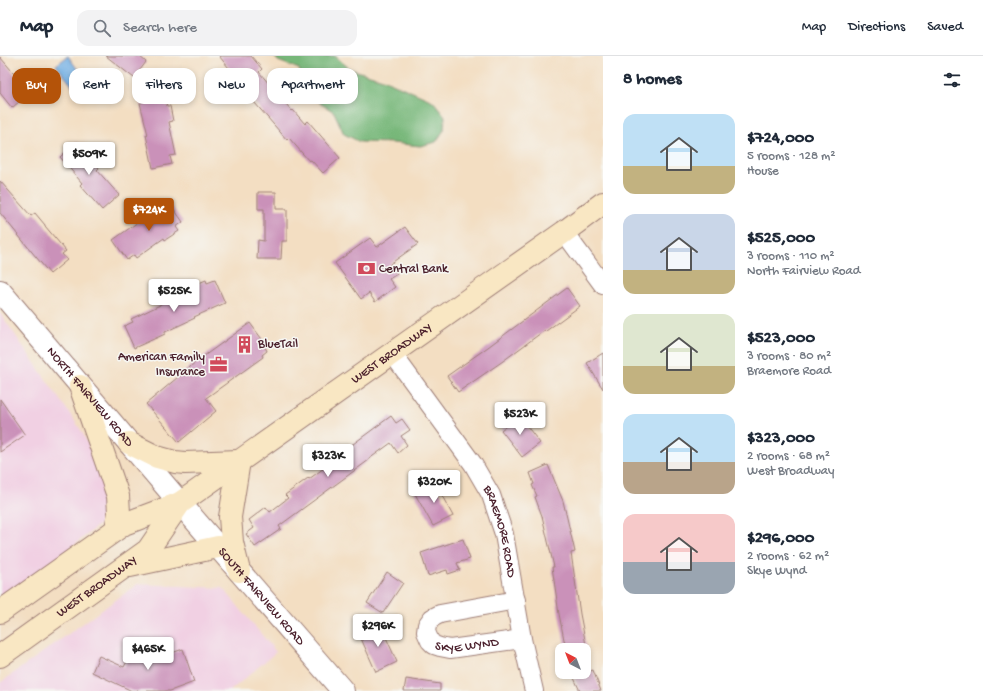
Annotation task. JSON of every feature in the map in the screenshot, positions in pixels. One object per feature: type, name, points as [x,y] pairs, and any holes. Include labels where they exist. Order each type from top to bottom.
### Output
[{"type":"main road","name":"WEST BROADWAY","points":[[0,612],[124,524],[180,503],[603,203]]},
{"type":"main road","points":[[80,386],[118,496],[119,513],[116,529]]},
{"type":"main road","points":[[129,443],[157,457],[185,464],[239,461],[230,517],[232,542],[239,571]]},
{"type":"main road","name":"WEST BROADWAY","points":[[0,656],[148,550],[180,503]]},
{"type":"main road","points":[[123,567],[218,547]]},
{"type":"street","points":[[564,232],[603,285]]},
{"type":"street","name":"NORTH FAIRVIEW ROAD","points":[[0,291],[180,503]]},
{"type":"street","name":"BRAEMORE ROAD","points":[[392,353],[473,464],[491,495],[504,534],[522,639],[534,691]]},
{"type":"street","name":"SOUTH FAIRVIEW ROAD","points":[[180,503],[343,691]]},
{"type":"street","name":"SKYE WYND","points":[[516,600],[440,614],[432,618],[427,625],[426,632],[430,641],[434,645],[450,649],[522,639]]},
{"type":"shaded area","points":[[0,313],[81,430],[107,482],[111,509],[101,523],[0,606]]},
{"type":"shaded area","points":[[138,584],[223,588],[276,652],[230,691],[0,691],[0,683]]},
{"type":"green space","points":[[274,56],[335,56],[349,68],[296,68],[278,61]]},
{"type":"green space","points":[[358,71],[383,79],[433,101],[445,116],[444,130],[436,142],[420,146],[360,142],[344,134],[334,112],[322,104],[358,104]]},
{"type":"water","points":[[68,56],[77,68],[69,68],[69,82],[61,71],[61,68],[58,68],[56,65]]},
{"type":"building","points":[[106,56],[139,56],[146,62],[142,68],[132,68],[132,76],[124,70],[124,68],[121,68]]},
{"type":"building","points":[[219,56],[251,56],[262,69],[259,72],[259,68],[229,68]]},
{"type":"building","points":[[0,57],[12,71],[12,104],[16,104],[12,108],[0,93]]},
{"type":"building","points":[[259,72],[267,81],[267,104],[286,104],[305,124],[308,121],[340,158],[323,173],[311,160],[309,161],[289,138],[287,140],[256,104],[259,104]]},
{"type":"building","points":[[140,104],[166,104],[167,106],[170,106],[173,121],[169,122],[176,155],[170,156],[172,164],[153,168],[146,135],[148,135]]},
{"type":"building","points":[[77,142],[99,168],[97,170],[119,195],[102,210],[80,185],[82,183],[60,157]]},
{"type":"building","points":[[0,181],[31,216],[35,213],[66,251],[62,254],[67,260],[50,274],[0,213]]},
{"type":"building","points":[[258,192],[276,192],[276,209],[287,209],[287,241],[282,241],[281,259],[257,259],[258,240],[264,241],[264,209],[258,209]]},
{"type":"building","points":[[169,202],[183,222],[176,227],[179,231],[165,240],[164,238],[136,258],[134,255],[127,260],[113,240],[141,220],[142,222]]},
{"type":"building","name":"Central Bank","points":[[405,227],[418,244],[390,264],[397,274],[389,279],[395,287],[375,302],[369,293],[361,299],[335,263],[370,238],[377,247]]},
{"type":"building","points":[[206,280],[207,283],[215,280],[225,303],[134,348],[124,326],[133,322],[131,319],[190,289],[189,287]]},
{"type":"building","points":[[567,288],[580,306],[458,392],[447,376]]},
{"type":"building","points":[[250,323],[267,346],[265,347],[267,351],[262,355],[263,357],[206,398],[216,411],[179,442],[146,404],[197,361]]},
{"type":"building","points":[[603,353],[603,389],[587,363]]},
{"type":"building","points":[[0,399],[25,435],[0,452]]},
{"type":"building","points":[[391,416],[396,423],[402,419],[410,430],[401,436],[407,445],[398,453],[391,443],[279,526],[281,529],[255,547],[246,534],[254,528],[249,520],[266,507],[270,512],[288,498],[285,495],[331,463],[330,461]]},
{"type":"building","points":[[519,416],[540,443],[522,457],[501,430]]},
{"type":"building","points":[[548,465],[563,501],[575,552],[571,553],[586,643],[565,643],[552,567],[554,567],[530,473]]},
{"type":"building","points":[[434,481],[453,516],[433,526],[414,492]]},
{"type":"building","points":[[463,539],[470,559],[457,563],[460,570],[448,574],[447,570],[428,576],[421,553]]},
{"type":"building","points":[[387,572],[403,583],[383,613],[367,603]]},
{"type":"building","points":[[380,624],[397,662],[376,672],[359,634]]},
{"type":"building","points":[[149,647],[154,647],[166,655],[183,649],[194,682],[170,691],[132,691],[92,672],[99,656],[124,667],[132,652],[137,654]]},
{"type":"building","points":[[593,670],[601,691],[580,691],[574,679],[591,679],[591,671]]},
{"type":"building","points":[[406,679],[440,684],[440,691],[404,691]]},
{"type":"place","name":"Central Bank","points":[[366,269]]},
{"type":"place","name":"BlueTail","points":[[245,344]]},
{"type":"place","name":"American Family Insurance","points":[[218,364]]}]
